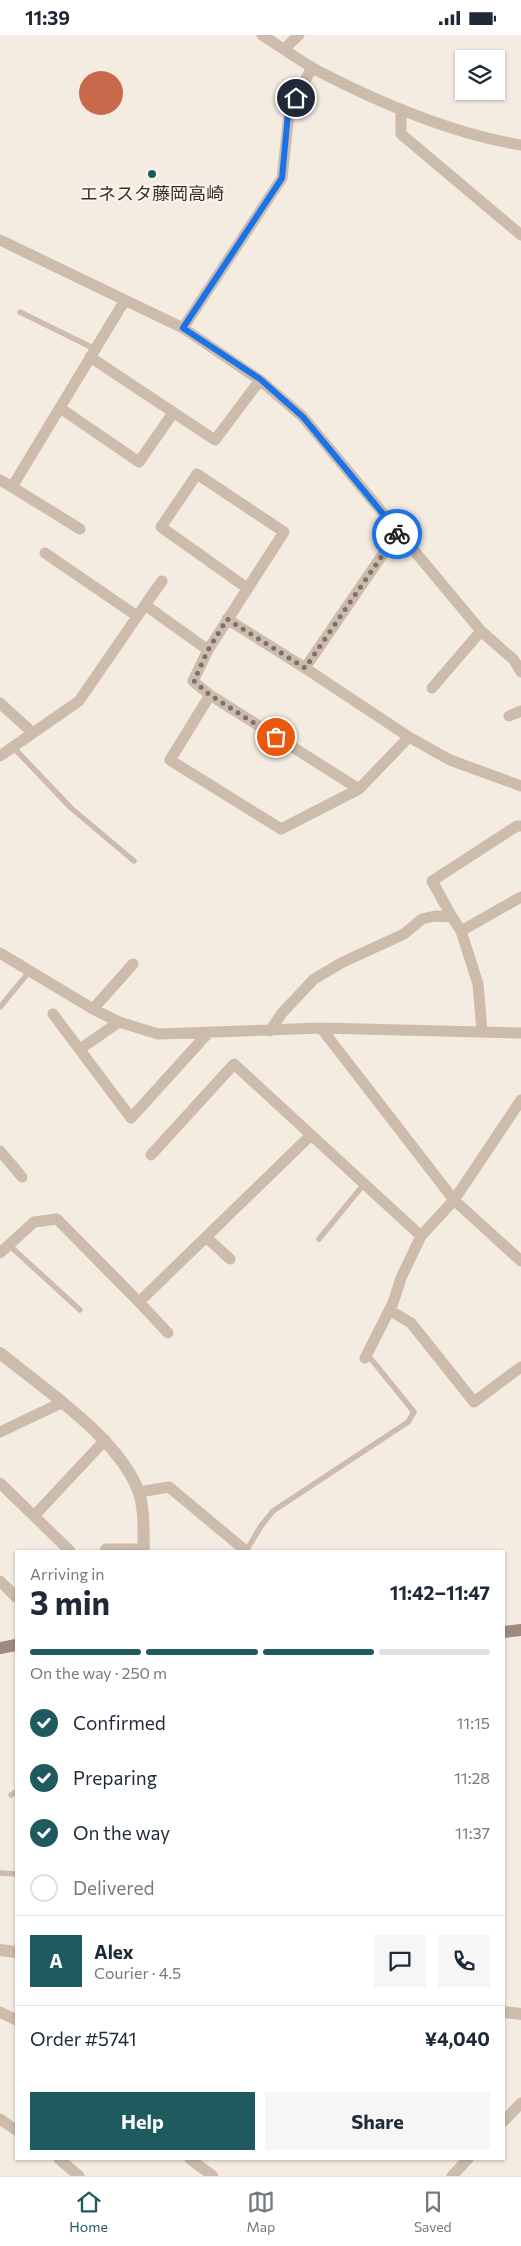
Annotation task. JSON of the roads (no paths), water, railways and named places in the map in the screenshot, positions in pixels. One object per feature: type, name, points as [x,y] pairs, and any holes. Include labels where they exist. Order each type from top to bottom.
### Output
[{"type":"main road","points":[[505,1632],[521,1630]]},
{"type":"main road","points":[[0,1648],[15,1645]]},
{"type":"street","points":[[262,35],[312,67],[401,109],[453,127],[521,145]]},
{"type":"street","points":[[284,49],[299,35]]},
{"type":"street","points":[[183,328],[282,178],[288,114],[312,67]]},
{"type":"street","points":[[401,109],[401,134],[521,235]]},
{"type":"street","points":[[0,240],[183,328],[260,379],[303,417],[481,631],[514,660],[521,672]]},
{"type":"street","points":[[12,487],[125,300]]},
{"type":"street","points":[[93,353],[174,413],[215,440],[260,379]]},
{"type":"street","points":[[60,408],[139,462],[174,413]]},
{"type":"street","points":[[248,588],[161,527],[197,474],[284,533],[208,650],[194,681],[210,695],[359,789]]},
{"type":"street","points":[[0,480],[80,529]]},
{"type":"street","points":[[305,668],[398,532]]},
{"type":"street","points":[[45,553],[137,616]]},
{"type":"street","points":[[0,756],[79,701],[162,581]]},
{"type":"street","points":[[145,605],[208,650]]},
{"type":"street","points":[[227,619],[409,737],[450,759],[521,787]]},
{"type":"street","points":[[432,688],[481,631]]},
{"type":"street","points":[[210,695],[170,760],[281,829],[359,789],[409,737]]},
{"type":"street","points":[[0,703],[33,733]]},
{"type":"street","points":[[509,716],[521,711]]},
{"type":"street","points":[[482,1031],[478,984],[461,931],[432,881],[517,826],[521,826]]},
{"type":"street","points":[[461,931],[521,897]]},
{"type":"street","points":[[270,1031],[282,1013],[314,979],[343,962],[404,934],[422,919],[435,916],[452,917]]},
{"type":"street","points":[[0,953],[92,1009],[119,1022],[158,1033],[321,1028],[521,1033]]},
{"type":"street","points":[[92,1009],[133,964]]},
{"type":"street","points":[[52,1014],[131,1118],[209,1032]]},
{"type":"street","points":[[80,1049],[119,1022]]},
{"type":"street","points":[[321,1028],[454,1199],[521,1261]]},
{"type":"street","points":[[151,1155],[234,1065],[421,1236]]},
{"type":"street","points":[[366,1356],[389,1310],[401,1278],[421,1236],[454,1199],[521,1100]]},
{"type":"street","points":[[140,1302],[311,1135]]},
{"type":"street","points":[[0,1151],[22,1177]]},
{"type":"street","points":[[4,1249],[34,1221],[57,1219],[140,1302],[168,1333]]},
{"type":"street","points":[[206,1237],[230,1259]]},
{"type":"street","points":[[389,1310],[411,1323],[474,1402],[521,1367]]},
{"type":"street","points":[[0,1353],[105,1440],[129,1470],[139,1491],[144,1550],[106,1550]]},
{"type":"street","points":[[0,1432],[61,1403]]},
{"type":"street","points":[[34,1516],[105,1440]]},
{"type":"street","points":[[0,1483],[69,1550]]},
{"type":"street","points":[[139,1491],[169,1487],[245,1550]]},
{"type":"street","points":[[0,1581],[15,1596]]},
{"type":"street","points":[[0,1950],[15,1952]]},
{"type":"street","points":[[0,2012],[15,2020]]},
{"type":"street","points":[[505,2012],[521,2014]]},
{"type":"street","points":[[505,2120],[521,2103]]},
{"type":"street","points":[[0,2119],[15,2129]]},
{"type":"street","points":[[60,2160],[79,2176]]},
{"type":"street","points":[[191,2160],[213,2176]]},
{"type":"street","points":[[452,2176],[467,2160]]},
{"type":"lane","points":[[20,312],[93,353]]},
{"type":"lane","points":[[13,747],[70,809],[134,861]]},
{"type":"lane","points":[[0,1007],[29,972]]},
{"type":"lane","points":[[319,1239],[364,1183]]},
{"type":"lane","points":[[4,1249],[80,1310]]},
{"type":"lane","points":[[247,1550],[261,1526],[273,1511],[408,1422],[414,1412],[366,1356]]},
{"type":"lane","points":[[0,1873],[15,1874]]},
{"type":"place","name":"エネスタ藤岡高崎","points":[[152,174]]}]
